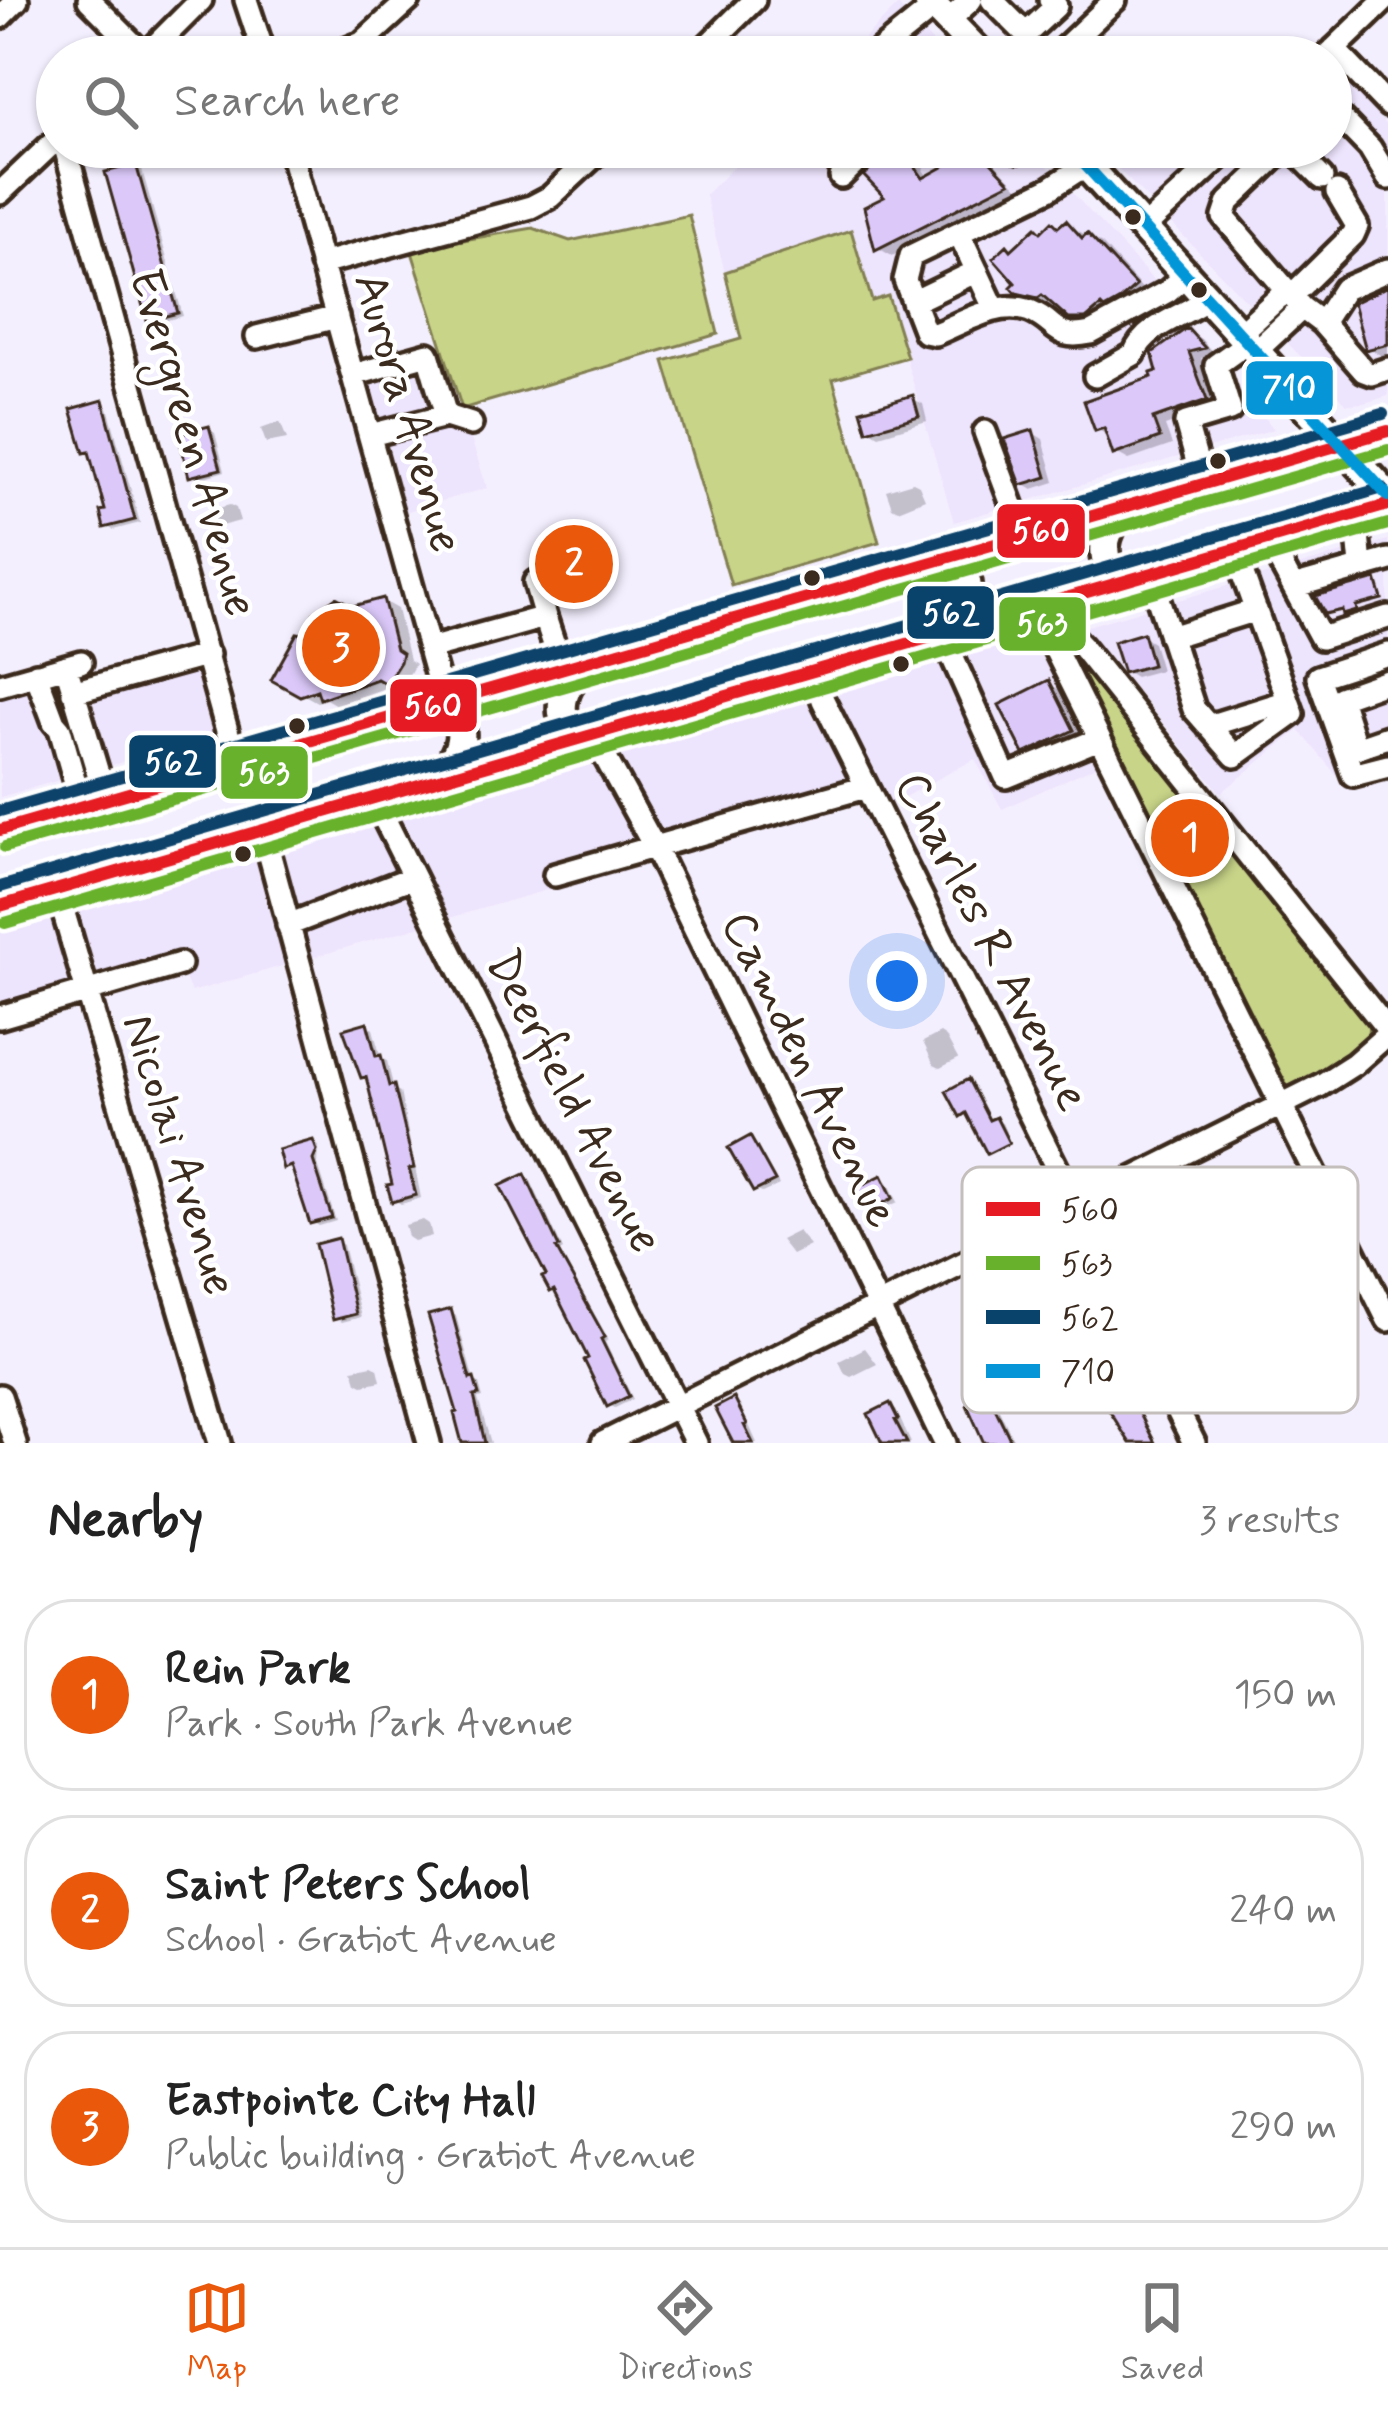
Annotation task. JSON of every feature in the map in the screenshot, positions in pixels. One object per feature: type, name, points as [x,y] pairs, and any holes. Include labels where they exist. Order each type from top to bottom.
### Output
[{"type":"main road","points":[[937,9],[963,36]]},
{"type":"main road","points":[[0,906],[1118,584],[1388,501],[1089,168]]},
{"type":"main road","points":[[2,822],[94,804],[1388,431]]},
{"type":"main road","points":[[1118,584],[1107,567],[1103,546],[1111,524],[1126,505]]},
{"type":"main road","points":[[946,633],[967,584],[949,556]]},
{"type":"main road","points":[[573,665],[560,706],[564,723],[585,738]]},
{"type":"main road","points":[[441,778],[459,750],[463,733],[458,716],[444,702]]},
{"type":"street","points":[[0,16],[17,0]]},
{"type":"street","points":[[89,0],[124,36]]},
{"type":"street","points":[[165,36],[201,0]]},
{"type":"street","points":[[246,0],[258,36]]},
{"type":"street","points":[[370,36],[409,0]]},
{"type":"street","points":[[717,36],[754,0]]},
{"type":"street","points":[[900,36],[937,9],[971,0]]},
{"type":"street","points":[[992,0],[1026,34],[1056,6],[1051,0]]},
{"type":"street","points":[[1077,36],[1115,0]]},
{"type":"street","points":[[1348,36],[1385,0]]},
{"type":"street","points":[[1352,73],[1388,105]]},
{"type":"street","points":[[1352,130],[1388,178]]},
{"type":"street","points":[[0,194],[36,159]]},
{"type":"street","name":"Evergreen Avenue","points":[[71,168],[236,763]]},
{"type":"street","name":"Aurora Avenue","points":[[295,168],[444,702]]},
{"type":"street","points":[[321,264],[531,207],[581,168]]},
{"type":"street","points":[[841,177],[850,168]]},
{"type":"street","points":[[1067,168],[1049,189],[907,261],[905,280],[922,329],[929,334],[995,310],[1027,310],[1059,333],[1078,336],[1168,291],[1187,274]]},
{"type":"street","points":[[1145,227],[1208,168]]},
{"type":"street","points":[[1262,168],[1229,202],[1224,217],[1364,371],[1372,374],[1388,369]]},
{"type":"street","points":[[1203,483],[1186,424],[1230,410],[1216,365],[1294,298],[1358,226],[1330,185],[1307,168]]},
{"type":"street","points":[[959,233],[995,310]]},
{"type":"street","points":[[913,302],[977,271]]},
{"type":"street","points":[[1322,323],[1344,289],[1388,271]]},
{"type":"street","points":[[1095,376],[1134,354],[1147,333],[1209,298]]},
{"type":"street","points":[[257,337],[337,317]]},
{"type":"street","points":[[353,375],[428,354],[446,416]]},
{"type":"street","points":[[370,435],[446,416],[471,424]]},
{"type":"street","points":[[985,431],[1023,534]]},
{"type":"street","points":[[1356,514],[1361,566]]},
{"type":"street","points":[[1268,540],[1321,638],[1388,617]]},
{"type":"street","points":[[1150,574],[1194,709],[1234,756],[1292,714],[1234,550]]},
{"type":"street","points":[[1296,586],[1388,559]]},
{"type":"street","points":[[535,582],[545,616],[573,665]]},
{"type":"street","points":[[1042,605],[1048,638],[1312,1167]]},
{"type":"street","points":[[1042,605],[1096,665],[1388,1032],[1354,1064],[1153,1167]]},
{"type":"street","points":[[1170,637],[1256,610]]},
{"type":"street","points":[[429,650],[545,616]]},
{"type":"street","points":[[946,633],[1006,777],[1099,739]]},
{"type":"street","points":[[1388,654],[1318,676],[1353,776],[1388,766]]},
{"type":"street","points":[[74,692],[208,656]]},
{"type":"street","points":[[0,685],[73,664],[94,804]]},
{"type":"street","name":"Charles R Avenue","points":[[813,670],[823,700],[1057,1167]]},
{"type":"street","points":[[36,674],[94,804]]},
{"type":"street","points":[[1388,681],[1340,698],[1356,748],[1388,737]]},
{"type":"street","points":[[1208,726],[1288,701]]},
{"type":"street","name":"Camden Avenue","points":[[585,738],[654,846],[945,1443]]},
{"type":"street","points":[[555,875],[866,787]]},
{"type":"street","name":"Deerfield Avenue","points":[[374,798],[696,1443]]},
{"type":"street","points":[[263,830],[429,1443]]},
{"type":"street","points":[[288,925],[413,877]]},
{"type":"street","name":"Nicolai Avenue","points":[[57,890],[220,1443]]},
{"type":"street","points":[[0,1017],[180,964]]},
{"type":"street","points":[[1358,1259],[1388,1320]]},
{"type":"street","points":[[603,1443],[962,1261]]},
{"type":"street","points":[[0,1396],[15,1443]]},
{"type":"street","name":"Charles R Avenue","points":[[1179,1413],[1194,1443]]},
{"type":"shaded area","points":[[898,5],[927,36],[867,36]]},
{"type":"shaded area","points":[[1352,88],[1388,127],[1388,396],[1347,404],[1117,168],[1352,168]]},
{"type":"shaded area","points":[[733,168],[1049,168],[1181,310],[1274,429],[954,522],[888,297],[872,301],[851,230],[725,272],[705,195]]},
{"type":"shaded area","points":[[441,346],[487,488],[404,512],[365,367]]},
{"type":"shaded area","points":[[1388,540],[1388,777],[1349,790],[1299,730],[1221,793],[1084,627]]},
{"type":"shaded area","points":[[1031,627],[1098,765],[1002,809],[975,759],[891,804],[885,793],[191,992],[183,973],[0,1024],[0,924]]},
{"type":"shaded area","points":[[191,653],[213,736],[0,797],[0,691],[81,667],[86,682]]},
{"type":"green space","points":[[689,215],[718,334],[462,409],[411,249],[533,228],[570,241]]},
{"type":"green space","points":[[851,230],[872,301],[888,296],[907,357],[833,379],[879,542],[731,585],[664,361],[741,339],[725,272]]},
{"type":"green space","points":[[1069,653],[1369,1017],[1368,1038],[1335,1065],[1284,1085]]},
{"type":"building","points":[[137,168],[178,313],[147,321],[105,172]]},
{"type":"building","points":[[872,168],[916,168],[923,178],[941,168],[997,168],[1010,182],[875,250],[864,207],[884,197],[864,176]]},
{"type":"building","points":[[1066,220],[1082,238],[1087,233],[1136,286],[1086,319],[1069,319],[1042,295],[1016,293],[1011,287],[1015,283],[993,258],[1007,245],[1011,250],[1036,227],[1041,232],[1052,221],[1058,227]]},
{"type":"building","points":[[1388,286],[1388,344],[1366,350],[1353,303]]},
{"type":"building","points":[[1187,328],[1205,348],[1189,352],[1207,400],[1153,419],[1160,438],[1113,455],[1104,428],[1095,431],[1084,401],[1152,377],[1157,371],[1152,353]]},
{"type":"building","points":[[913,395],[919,416],[867,431],[861,410]]},
{"type":"building","points":[[103,400],[135,520],[104,528],[100,511],[105,510],[89,452],[84,453],[71,409]]},
{"type":"building","points":[[209,426],[221,469],[189,477],[178,434]]},
{"type":"building","points":[[1033,430],[1047,477],[1021,485],[1004,439]]},
{"type":"building","points":[[1376,579],[1382,599],[1343,615],[1342,610],[1325,614],[1315,596]]},
{"type":"building","points":[[336,597],[353,606],[383,598],[396,649],[402,653],[386,684],[377,679],[320,699],[317,690],[300,696],[271,680],[297,633],[303,634],[314,613]]},
{"type":"building","points":[[1143,633],[1152,665],[1123,673],[1113,642]]},
{"type":"building","points":[[1049,680],[1074,730],[1024,754],[999,705]]},
{"type":"building","points":[[367,1022],[376,1056],[381,1055],[389,1086],[394,1085],[414,1168],[409,1169],[416,1195],[392,1202],[387,1185],[392,1184],[366,1077],[361,1078],[343,1029]]},
{"type":"building","points":[[968,1079],[989,1120],[996,1117],[1009,1143],[987,1154],[966,1113],[960,1117],[946,1091]]},
{"type":"building","points":[[750,1136],[775,1181],[753,1192],[728,1148]]},
{"type":"building","points":[[313,1140],[317,1151],[313,1160],[332,1218],[310,1224],[291,1166],[283,1169],[278,1150]]},
{"type":"building","points":[[525,1174],[629,1396],[607,1407],[584,1360],[588,1358],[554,1290],[550,1292],[542,1277],[546,1275],[500,1186]]},
{"type":"building","points":[[882,1175],[893,1198],[866,1212],[854,1189]]},
{"type":"building","points":[[338,1238],[356,1314],[333,1320],[315,1244]]},
{"type":"building","points":[[451,1309],[470,1379],[474,1378],[479,1395],[474,1396],[485,1443],[462,1443],[428,1315]]},
{"type":"building","points":[[734,1398],[753,1443],[733,1443],[715,1408]]},
{"type":"building","points":[[890,1403],[907,1443],[882,1443],[868,1414]]},
{"type":"building","points":[[971,1413],[998,1413],[1012,1443],[984,1443]]},
{"type":"building","points":[[1111,1413],[1139,1413],[1155,1443],[1130,1443]]},
{"type":"transit line","name":"710","points":[[1088,168],[1388,496]]},
{"type":"transit line","name":"562","points":[[0,811],[1383,414]]},
{"type":"transit line","name":"560","points":[[0,830],[1388,431]]},
{"type":"transit line","name":"563","points":[[5,847],[1388,450]]},
{"type":"transit line","name":"562","points":[[0,887],[1383,488]]},
{"type":"transit line","name":"560","points":[[0,906],[1388,505]]},
{"type":"transit line","name":"563","points":[[5,923],[1388,524]]},
{"type":"place","name":"Saint Peters School","points":[[574,564]]},
{"type":"place","name":"Eastpointe City Hall","points":[[341,648]]},
{"type":"place","name":"Rein Park","points":[[1190,838]]}]
